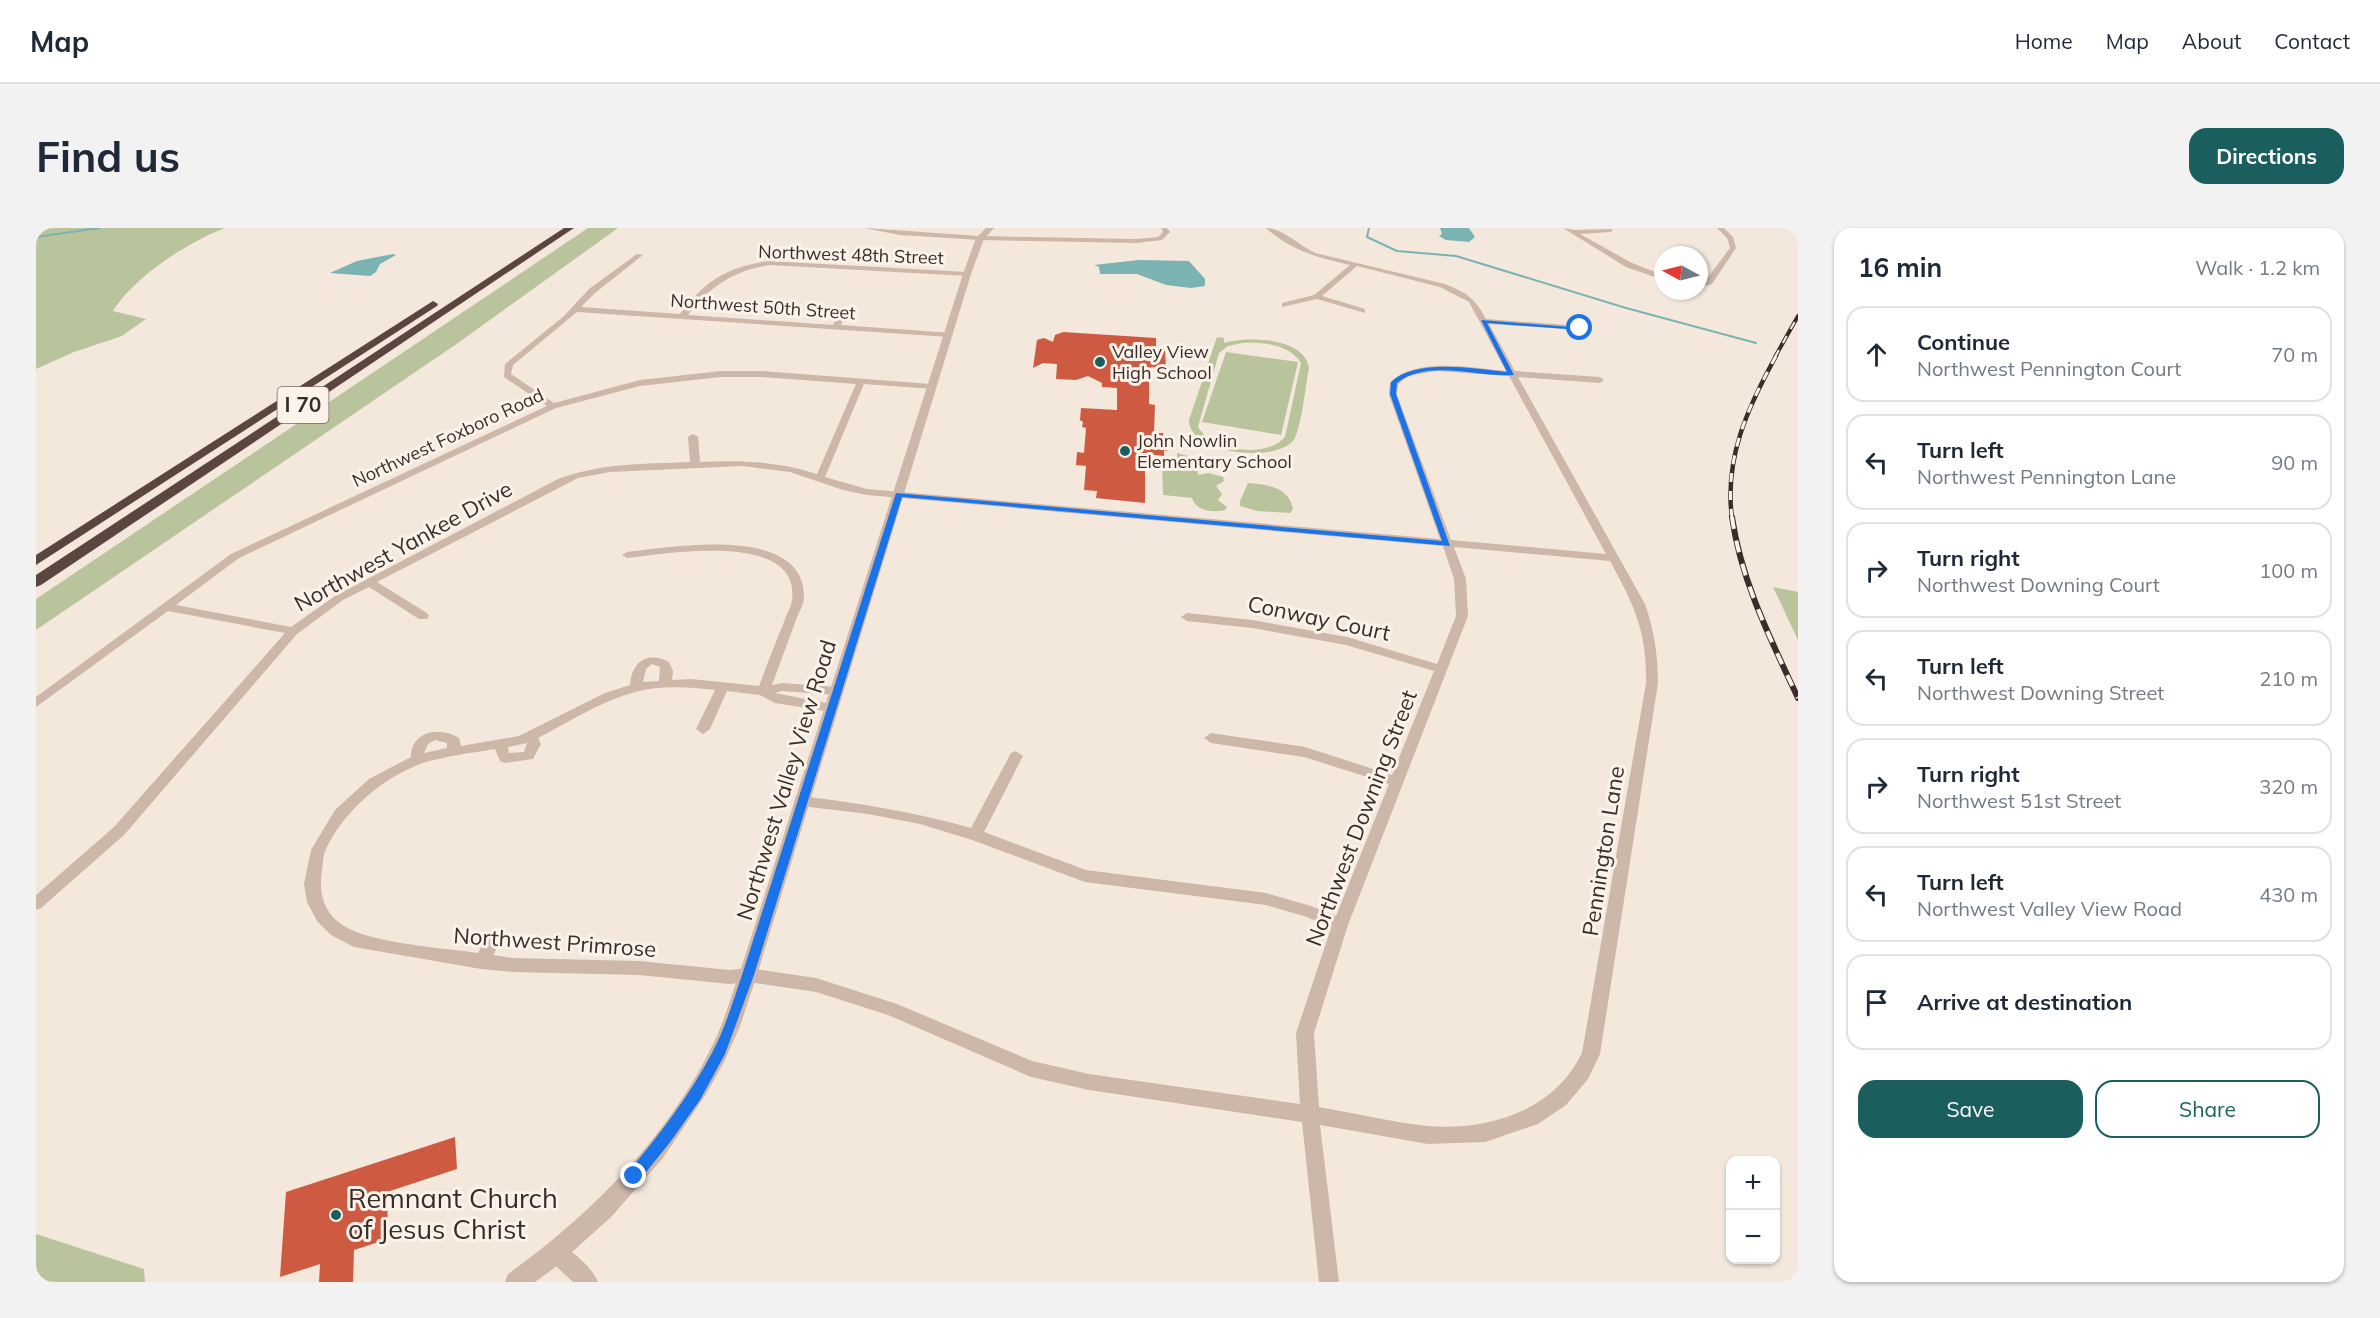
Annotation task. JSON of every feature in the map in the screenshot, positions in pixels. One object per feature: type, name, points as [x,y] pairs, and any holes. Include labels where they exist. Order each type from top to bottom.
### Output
[{"type":"highway","name":"I 70","points":[[36,561],[551,228]]},
{"type":"highway","name":"I 70","points":[[36,582],[570,228]]},
{"type":"street","points":[[867,228],[900,233],[985,233],[1148,240],[1166,236],[1167,232],[1164,228]]},
{"type":"street","name":"Pennington Lane","points":[[748,975],[816,985],[867,1000],[1030,1070],[1089,1082],[1310,1114],[1428,1135],[1485,1133],[1505,1128],[1548,1109],[1560,1099],[1581,1072],[1590,1054],[1652,683],[1653,666],[1646,622],[1472,301],[1455,289],[1306,252],[1269,228]]},
{"type":"street","points":[[1708,283],[1733,248],[1733,243],[1720,228]]},
{"type":"street","points":[[1570,230],[1611,230]]},
{"type":"street","points":[[1570,230],[1629,265],[1654,275]]},
{"type":"street","name":"Northwest Valley View Road","points":[[516,1282],[582,1228],[634,1176],[684,1112],[719,1054],[748,975],[967,274],[985,233]]},
{"type":"street","points":[[553,406],[513,381],[507,375],[506,370],[513,359],[567,318],[592,291],[639,255]]},
{"type":"street","name":"Northwest 48th Street","points":[[682,317],[697,296],[726,273],[753,265],[769,263],[967,274]]},
{"type":"street","points":[[1285,305],[1317,297],[1354,265]]},
{"type":"street","points":[[1317,297],[1362,311]]},
{"type":"street","name":"Northwest 50th Street","points":[[574,309],[949,335]]},
{"type":"street","points":[[836,327],[843,310]]},
{"type":"street","points":[[1483,321],[1580,328]]},
{"type":"street","name":"Northwest Downing Street","points":[[1329,1282],[1310,1114],[1305,1033],[1340,925],[1462,616],[1460,579],[1393,394],[1394,382],[1405,374],[1431,369],[1512,374]]},
{"type":"street","name":"Northwest Foxboro Road","points":[[36,703],[235,556],[553,406],[630,385],[702,375],[762,374],[931,387]]},
{"type":"street","points":[[1512,374],[1600,380]]},
{"type":"street","points":[[820,478],[861,382]]},
{"type":"street","points":[[693,437],[694,464]]},
{"type":"street","name":"Northwest Yankee Drive","points":[[36,904],[118,831],[293,631],[318,611],[369,582],[575,476],[610,469],[694,464],[775,466],[856,490],[899,495],[1613,558]]},
{"type":"street","points":[[627,555],[718,546],[737,547],[760,552],[787,567],[799,587],[798,600],[763,691]]},
{"type":"street","points":[[369,582],[423,616]]},
{"type":"street","points":[[165,608],[293,631]]},
{"type":"street","name":"Conway Court","points":[[1187,617],[1252,624],[1347,641],[1441,669]]},
{"type":"street","points":[[636,687],[638,669],[642,664],[649,662],[659,661],[665,665],[667,671],[665,684]]},
{"type":"street","name":"Northwest Primrose","points":[[748,975],[730,977],[639,968],[512,965],[360,942],[338,930],[323,916],[315,902],[312,884],[318,850],[340,814],[374,783],[418,760],[530,736],[610,696],[636,687],[665,684],[723,686],[763,691],[782,687],[837,691]]},
{"type":"street","points":[[703,729],[723,686]]},
{"type":"street","name":"Northwest Primrose","points":[[763,691],[775,699],[831,708]]},
{"type":"street","points":[[1211,738],[1305,752],[1398,782]]},
{"type":"street","points":[[975,835],[1016,756]]},
{"type":"street","points":[[801,801],[868,809],[920,819],[975,835],[1085,876],[1266,899],[1311,912],[1340,925]]},
{"type":"street","points":[[481,962],[495,937]]},
{"type":"street","points":[[555,1252],[588,1282]]},
{"type":"green space","points":[[36,228],[225,228],[179,251],[148,273],[122,298],[113,311],[146,319],[122,336],[74,352],[36,369]]},
{"type":"green space","points":[[588,228],[618,228],[458,343],[36,630],[36,599]]},
{"type":"green space","points":[[1217,337],[1224,338],[1224,343],[1246,340],[1273,341],[1297,350],[1305,358],[1309,368],[1298,428],[1293,441],[1283,448],[1251,453],[1234,452],[1216,447],[1202,441],[1192,432],[1189,420]],"holes":[[[1250,343],[1283,348],[1301,363],[1285,437],[1276,444],[1253,450],[1227,447],[1215,442],[1198,427],[1219,353],[1228,346]]]},
{"type":"green space","points":[[1226,352],[1298,362],[1281,435],[1202,422]]},
{"type":"green space","points":[[1177,453],[1192,457],[1200,463],[1197,467],[1198,475],[1209,473],[1223,477],[1224,481],[1216,486],[1222,494],[1218,500],[1227,507],[1225,510],[1205,510],[1197,506],[1192,498],[1163,495],[1162,463],[1177,465]]},
{"type":"green space","points":[[1248,483],[1270,486],[1282,491],[1291,501],[1293,509],[1290,513],[1257,511],[1240,506]]},
{"type":"green space","points":[[1773,587],[1798,592],[1798,640]]},
{"type":"green space","points":[[36,1234],[144,1269],[145,1282],[36,1282]]},
{"type":"water","points":[[1440,228],[1469,228],[1475,237],[1469,242],[1446,240],[1439,236],[1442,234]]},
{"type":"water","points":[[396,255],[380,264],[376,272],[370,276],[330,273],[357,261]]},
{"type":"water","points":[[1139,260],[1189,261],[1205,279],[1205,286],[1191,288],[1166,285],[1137,274],[1100,274],[1099,267],[1094,265]]},
{"type":"building","points":[[1063,332],[1156,338],[1156,350],[1165,351],[1166,368],[1151,367],[1149,404],[1155,405],[1154,433],[1163,433],[1164,439],[1167,439],[1167,451],[1164,450],[1164,456],[1148,454],[1148,469],[1145,469],[1145,503],[1096,498],[1097,491],[1084,490],[1086,466],[1076,465],[1077,452],[1084,453],[1086,428],[1082,427],[1083,422],[1080,420],[1081,408],[1117,410],[1117,388],[1102,387],[1102,383],[1088,376],[1076,380],[1056,379],[1057,364],[1043,363],[1033,368],[1037,340],[1044,338],[1053,342],[1055,335]]},
{"type":"building","name":"Remnant Church of Jesus Christ","points":[[455,1137],[457,1169],[387,1192],[388,1239],[354,1250],[353,1282],[319,1282],[320,1264],[280,1277],[286,1192]]},
{"type":"waterway","points":[[36,237],[99,228]]},
{"type":"waterway","points":[[1369,228],[1367,237],[1397,251],[1456,256],[1626,308],[1756,343]]},
{"type":"railway","points":[[1775,357],[1798,316]]},
{"type":"railway","points":[[1732,518],[1730,496],[1735,454],[1756,394],[1776,356]]},
{"type":"railway","points":[[1732,517],[1736,541],[1750,587],[1798,698]]},
{"type":"place","name":"Valley View High School","points":[[1100,362]]},
{"type":"place","name":"John Nowlin Elementary School","points":[[1125,451]]},
{"type":"place","name":"Remnant Church of Jesus Christ","points":[[336,1215]]},
{"type":"route","points":[[634,1176],[667,1136],[695,1096],[719,1054],[748,975],[899,495],[1447,544],[1393,394],[1394,382],[1405,374],[1437,369],[1512,374],[1483,321],[1580,328]]}]
